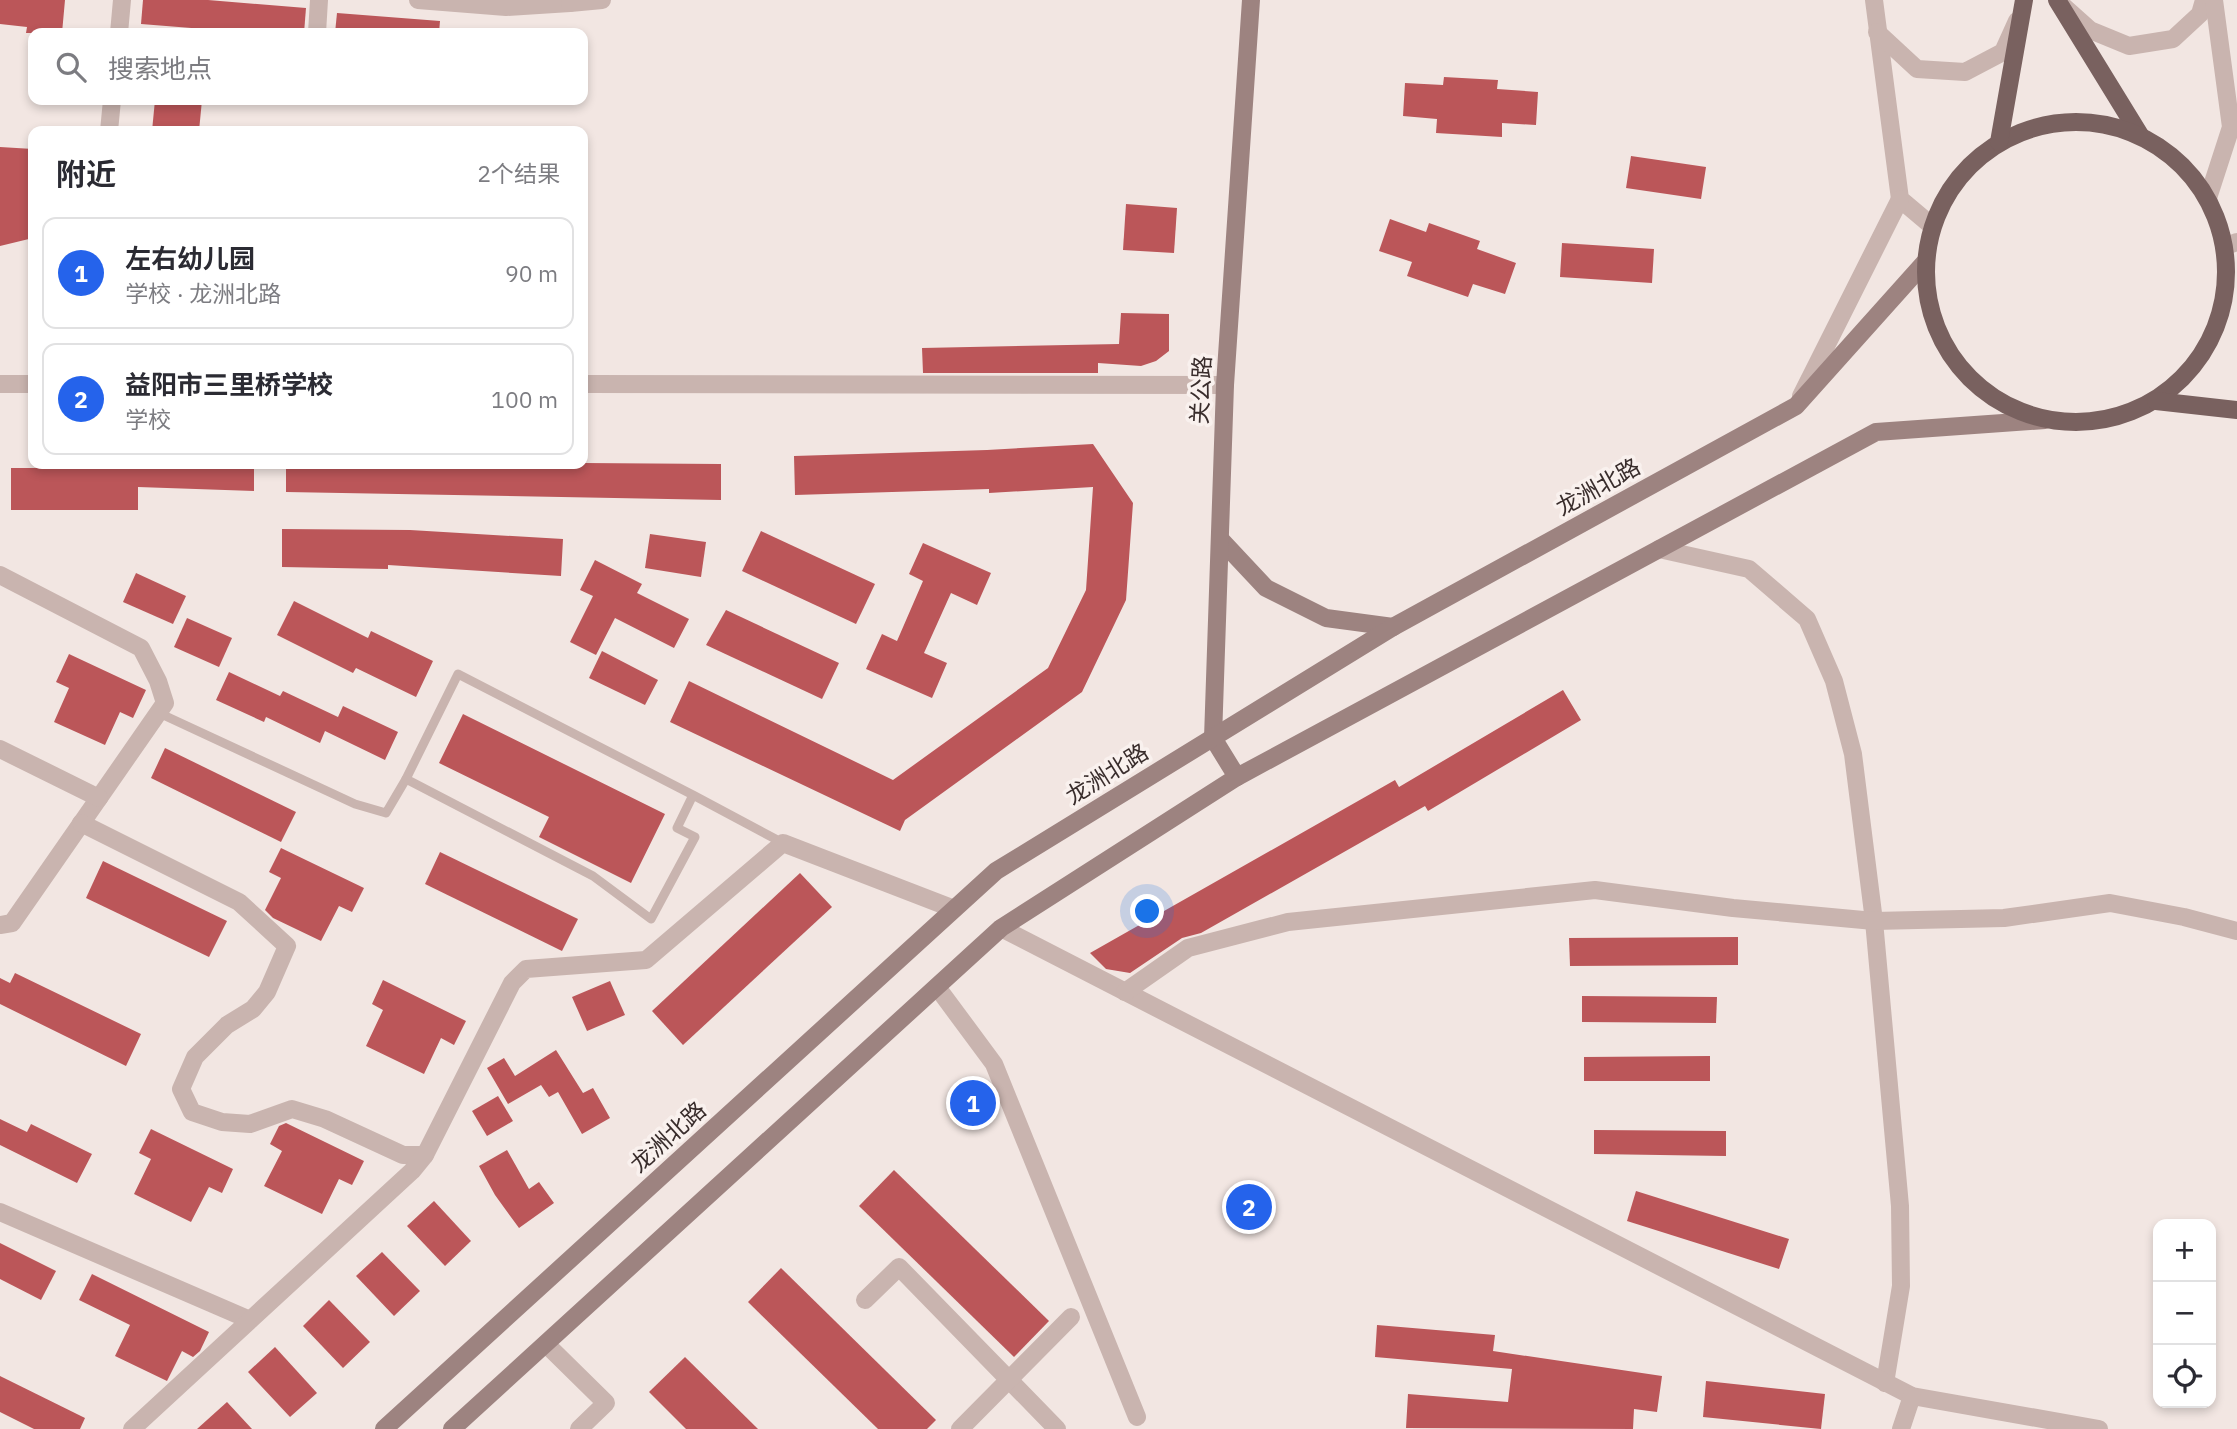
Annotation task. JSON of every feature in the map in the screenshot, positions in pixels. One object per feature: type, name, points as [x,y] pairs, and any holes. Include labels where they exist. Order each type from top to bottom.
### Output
[{"type":"main road","name":"关公路","points":[[1213,738],[1225,385],[1251,0]]},
{"type":"main road","points":[[2057,0],[2140,135]]},
{"type":"main road","points":[[1998,142],[2024,3]]},
{"type":"main road","points":[[452,1429],[1001,928],[1237,777],[1876,432],[2045,420],[2083,423],[2121,417],[2156,401],[2191,372],[2215,334],[2227,291],[2233,249],[2208,198],[2179,161],[2140,135],[2093,122],[2044,125],[1998,142],[1970,164],[1947,193],[1932,226],[1925,262],[1928,304],[1944,345],[1963,371],[2004,405],[2045,420]]},
{"type":"main road","name":"龙洲北路","points":[[384,1429],[996,871],[1393,627],[1796,406],[1925,262]]},
{"type":"main road","points":[[2156,401],[2237,410]]},
{"type":"main road","points":[[1220,539],[1266,588],[1326,618],[1393,627]]},
{"type":"main road","points":[[1213,738],[1237,777]]},
{"type":"street","points":[[119,28],[122,0]]},
{"type":"street","points":[[317,28],[319,0]]},
{"type":"street","points":[[418,0],[506,7],[602,0]]},
{"type":"street","points":[[1796,406],[1900,199],[1874,0]]},
{"type":"street","points":[[2057,0],[2090,30],[2129,46],[2173,39],[2200,14],[2204,0]]},
{"type":"street","points":[[2208,198],[2231,127],[2214,0]]},
{"type":"street","points":[[1877,32],[1917,69],[1965,72],[2003,52],[2024,3]]},
{"type":"street","points":[[109,126],[112,105]]},
{"type":"street","points":[[1900,199],[1932,226]]},
{"type":"street","points":[[0,384],[28,384]]},
{"type":"street","points":[[588,384],[1225,385]]},
{"type":"street","points":[[1658,549],[1749,569],[1807,619],[1834,681],[1853,754],[1874,922],[1900,1219],[1901,1286],[1885,1383]]},
{"type":"street","points":[[0,575],[141,648],[158,681],[165,703],[12,923],[0,925]]},
{"type":"street","points":[[0,749],[99,798]]},
{"type":"street","points":[[81,823],[239,902],[287,946],[267,992],[253,1009],[228,1024],[195,1057],[181,1089],[192,1112],[222,1122],[250,1124],[292,1109],[324,1119],[403,1155],[425,1155]]},
{"type":"street","points":[[132,1429],[412,1171],[425,1155],[512,983],[526,969],[646,960],[783,843],[954,909]]},
{"type":"street","points":[[1125,992],[1188,948],[1288,922],[1595,890],[1874,922],[2004,918],[2109,903],[2237,931]]},
{"type":"street","points":[[1001,928],[1912,1396],[2099,1429]]},
{"type":"street","points":[[937,987],[994,1064],[1137,1417]]},
{"type":"street","points":[[0,1212],[250,1320]]},
{"type":"street","points":[[865,1300],[899,1266],[1056,1429]]},
{"type":"street","points":[[960,1429],[1071,1317]]},
{"type":"street","points":[[546,1344],[606,1404],[579,1429]]},
{"type":"street","points":[[1901,1429],[1912,1396]]},
{"type":"lane","points":[[159,713],[355,804],[386,813],[406,779],[458,674],[783,843]]},
{"type":"lane","points":[[406,779],[593,876],[651,919],[695,837],[677,828],[693,794]]},
{"type":"building","points":[[0,0],[65,0],[62,28],[28,28],[26,33],[27,27],[0,24]]},
{"type":"building","points":[[143,0],[208,0],[306,8],[304,28],[191,28],[141,24]]},
{"type":"building","points":[[337,13],[440,21],[439,28],[336,28]]},
{"type":"building","points":[[1444,77],[1498,80],[1497,89],[1538,92],[1536,125],[1502,123],[1502,137],[1436,133],[1437,119],[1403,116],[1405,83],[1443,85]]},
{"type":"building","points":[[155,105],[202,105],[199,126],[152,126]]},
{"type":"building","points":[[0,147],[28,149],[28,239],[0,246]]},
{"type":"building","points":[[1631,156],[1706,167],[1701,199],[1626,188]]},
{"type":"building","points":[[1126,204],[1177,208],[1174,253],[1123,250]]},
{"type":"building","points":[[1390,219],[1426,232],[1429,223],[1480,241],[1477,249],[1516,263],[1505,294],[1473,284],[1468,297],[1407,276],[1412,262],[1379,251]]},
{"type":"building","points":[[1562,243],[1654,249],[1652,283],[1560,277]]},
{"type":"building","points":[[1121,313],[1169,314],[1169,351],[1156,361],[1141,366],[1098,363],[1098,373],[923,373],[922,348],[1119,344]]},
{"type":"building","points":[[1093,444],[1133,503],[1126,600],[1082,692],[905,820],[900,831],[670,722],[689,681],[893,780],[1048,668],[1086,590],[1093,487],[989,493],[989,489],[795,495],[794,456]]},
{"type":"building","points":[[588,463],[721,464],[721,500],[286,492],[286,469],[588,469]]},
{"type":"building","points":[[11,468],[254,469],[254,491],[138,487],[138,510],[11,510]]},
{"type":"building","points":[[282,529],[410,530],[563,539],[561,576],[388,565],[388,569],[282,567]]},
{"type":"building","points":[[761,531],[875,584],[856,624],[742,571]]},
{"type":"building","points":[[650,534],[706,542],[701,577],[645,568]]},
{"type":"building","points":[[923,543],[991,573],[977,605],[951,593],[924,653],[947,663],[932,698],[866,669],[882,634],[897,641],[923,581],[909,574]]},
{"type":"building","points":[[595,560],[642,584],[637,593],[689,619],[674,648],[615,618],[596,655],[570,642],[593,596],[580,590]]},
{"type":"building","points":[[136,573],[186,596],[173,624],[123,602]]},
{"type":"building","points":[[294,601],[368,638],[371,631],[433,661],[416,697],[356,668],[353,673],[277,635]]},
{"type":"building","points":[[726,610],[839,663],[822,699],[706,645]]},
{"type":"building","points":[[187,618],[232,638],[219,667],[174,647]]},
{"type":"building","points":[[602,651],[658,680],[645,705],[589,678]]},
{"type":"building","points":[[69,654],[146,690],[133,718],[120,712],[105,745],[54,722],[69,688],[56,682]]},
{"type":"building","points":[[229,672],[280,696],[283,691],[338,717],[343,706],[398,732],[385,760],[325,731],[320,743],[266,717],[264,722],[216,700]]},
{"type":"building","points":[[1563,690],[1581,720],[1428,811],[1425,806],[1201,933],[1182,938],[1130,973],[1106,969],[1090,953],[1395,780],[1399,787]]},
{"type":"building","points":[[463,714],[665,814],[631,883],[539,837],[549,817],[439,763]]},
{"type":"building","points":[[165,748],[296,812],[281,842],[151,778]]},
{"type":"building","points":[[281,848],[364,888],[352,912],[339,906],[321,941],[273,918],[265,910],[281,878],[269,872]]},
{"type":"building","points":[[440,852],[578,919],[562,951],[425,884]]},
{"type":"building","points":[[103,861],[227,921],[209,957],[86,898]]},
{"type":"building","points":[[800,873],[832,907],[683,1045],[652,1011]]},
{"type":"building","points":[[1738,937],[1738,965],[1570,966],[1569,938]]},
{"type":"building","points":[[15,973],[141,1034],[126,1066],[0,1004],[0,978],[10,983]]},
{"type":"building","points":[[383,980],[466,1021],[454,1045],[441,1038],[424,1074],[366,1046],[383,1010],[372,1004]]},
{"type":"building","points":[[610,981],[625,1015],[587,1031],[572,997]]},
{"type":"building","points":[[1582,996],[1717,997],[1716,1023],[1582,1022]]},
{"type":"building","points":[[556,1050],[583,1093],[593,1088],[610,1118],[582,1134],[558,1092],[549,1097],[541,1085],[508,1104],[487,1068],[504,1058],[515,1076]]},
{"type":"building","points":[[1710,1056],[1710,1081],[1584,1081],[1584,1057]]},
{"type":"building","points":[[498,1096],[513,1121],[487,1136],[472,1111]]},
{"type":"building","points":[[0,1119],[27,1132],[31,1124],[92,1154],[77,1183],[0,1145]]},
{"type":"building","points":[[286,1123],[364,1161],[352,1185],[339,1179],[322,1214],[264,1186],[282,1151],[270,1144],[279,1126]]},
{"type":"building","points":[[151,1129],[233,1169],[222,1193],[209,1187],[191,1222],[134,1194],[151,1159],[139,1153]]},
{"type":"building","points":[[1594,1130],[1726,1131],[1726,1156],[1594,1154]]},
{"type":"building","points":[[507,1150],[529,1189],[539,1182],[554,1203],[519,1228],[495,1195],[479,1166]]},
{"type":"building","points":[[894,1170],[1049,1321],[1014,1357],[859,1206]]},
{"type":"building","points":[[1636,1191],[1789,1239],[1779,1269],[1627,1221]]},
{"type":"building","points":[[434,1201],[471,1241],[445,1266],[407,1226]]},
{"type":"building","points":[[0,1243],[56,1271],[41,1300],[0,1279]]},
{"type":"building","points":[[382,1252],[420,1291],[394,1316],[356,1276]]},
{"type":"building","points":[[781,1268],[936,1420],[927,1429],[878,1429],[748,1302]]},
{"type":"building","points":[[92,1274],[209,1332],[200,1351],[193,1357],[182,1351],[167,1381],[115,1356],[130,1325],[79,1300]]},
{"type":"building","points":[[329,1300],[370,1342],[343,1368],[303,1326]]},
{"type":"building","points":[[1377,1325],[1495,1335],[1493,1351],[1662,1376],[1657,1412],[1634,1409],[1633,1429],[1406,1428],[1408,1394],[1508,1402],[1512,1369],[1375,1357]]},
{"type":"building","points":[[275,1347],[317,1393],[290,1417],[248,1372]]},
{"type":"building","points":[[685,1357],[758,1429],[686,1429],[649,1392]]},
{"type":"building","points":[[0,1376],[85,1418],[80,1429],[34,1429],[0,1412]]},
{"type":"building","points":[[1706,1381],[1825,1394],[1821,1429],[1703,1417]]},
{"type":"building","points":[[227,1402],[252,1429],[197,1429]]},
{"type":"place","name":"左右幼儿园","points":[[973,1103]]},
{"type":"place","name":"益阳市三里桥学校","points":[[1249,1207]]}]
